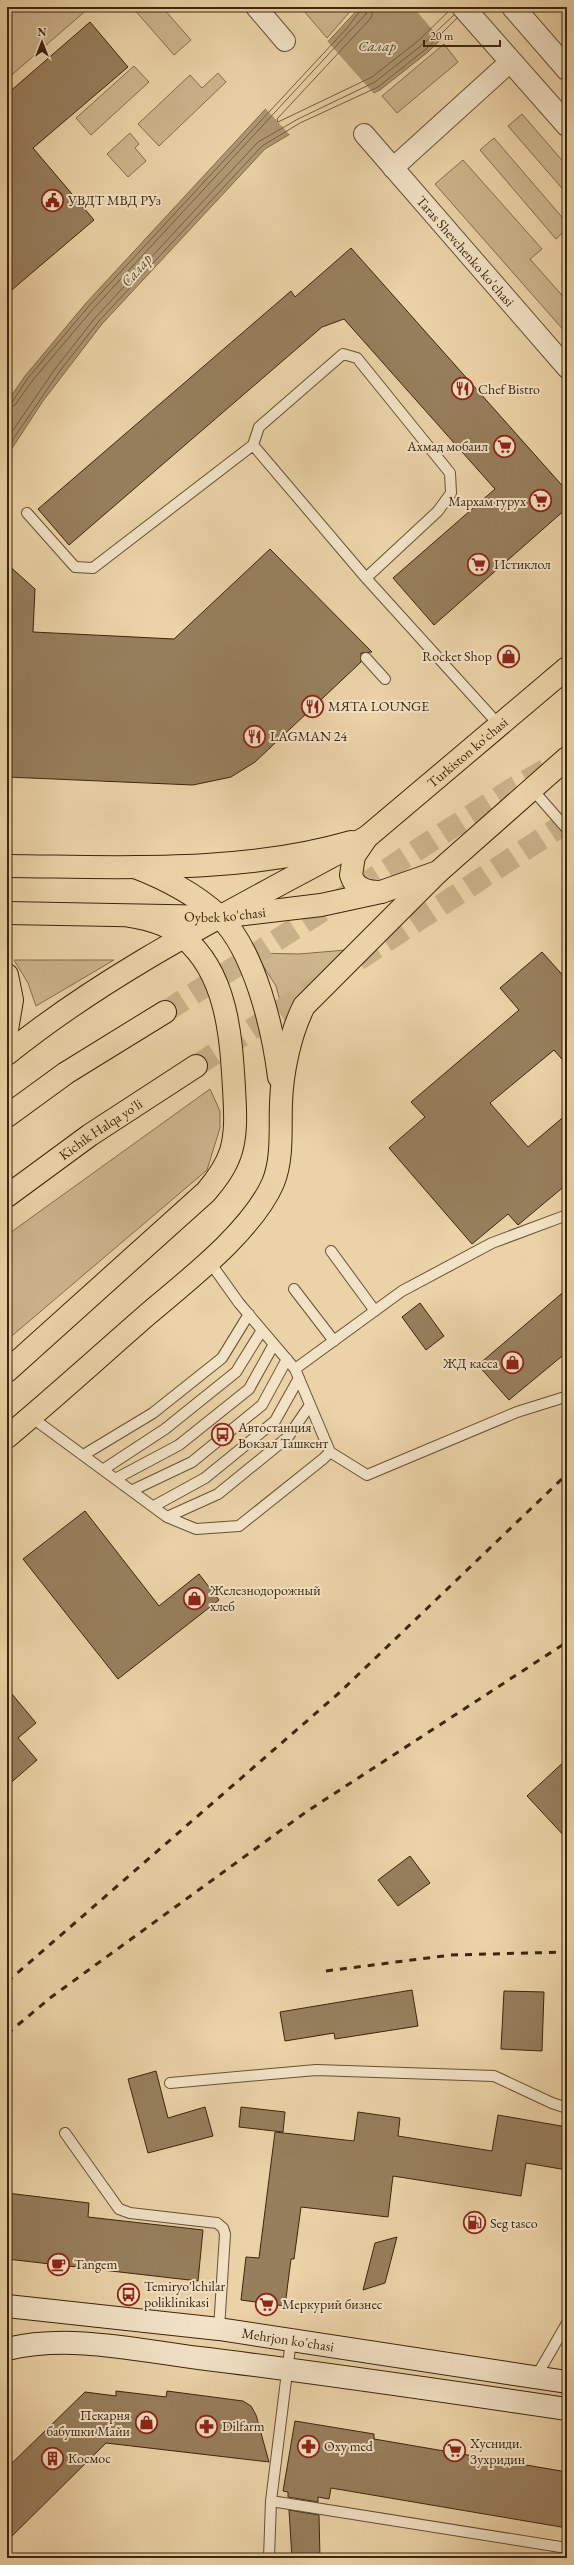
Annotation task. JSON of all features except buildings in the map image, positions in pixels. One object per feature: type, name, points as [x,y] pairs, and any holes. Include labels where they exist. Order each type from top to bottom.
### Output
[{"type":"main road","points":[[463,7],[567,125]]},
{"type":"main road","points":[[514,9],[567,69]]},
{"type":"main road","name":"Turkiston ko'chasi","points":[[367,837],[567,668]]},
{"type":"main road","points":[[281,1100],[295,1030],[304,1006],[438,872],[567,758]]},
{"type":"main road","points":[[7,866],[135,867],[217,863],[308,853],[367,837]]},
{"type":"main road","points":[[367,837],[354,856],[351,875],[358,887],[366,891],[381,892]]},
{"type":"main road","points":[[7,1054],[61,1014],[121,973],[367,837]]},
{"type":"main road","points":[[7,1437],[209,1261],[252,1215],[273,1183],[280,1149],[281,1100],[274,1042],[264,1005],[241,949],[220,917],[182,888],[135,867]]},
{"type":"main road","name":"Oybek ko'chasi","points":[[7,913],[220,917],[321,905],[381,892],[438,872]]},
{"type":"main road","points":[[7,1371],[206,1192],[227,1164],[232,1149],[235,1124],[229,1026],[220,992],[213,979],[184,937],[159,923],[130,916]]},
{"type":"main road","points":[[7,974],[12,1000],[7,1030]]},
{"type":"main road","points":[[7,1116],[66,1073],[165,1012]]},
{"type":"main road","name":"Kichik Halqa yo'li","points":[[7,1196],[90,1135],[196,1066]]},
{"type":"main road","name":"Mehrjon ko'chasi","points":[[7,2306],[219,2329],[567,2382]]},
{"type":"main road","name":"Mehrjon ko'chasi","points":[[7,2349],[48,2342],[69,2342],[288,2368],[567,2409]]},
{"type":"street","points":[[256,7],[285,41]]},
{"type":"street","points":[[393,168],[511,61]]},
{"type":"street","name":"Taras Shevchenko ko'chasi","points":[[364,134],[567,368]]},
{"type":"lane","points":[[27,513],[75,567],[93,568],[253,445],[259,427],[343,354],[357,358],[450,473],[451,493],[438,511],[366,578]]},
{"type":"lane","points":[[253,445],[366,578],[500,726]]},
{"type":"lane","points":[[366,658],[385,679]]},
{"type":"lane","points":[[532,789],[567,829]]},
{"type":"lane","points":[[154,1506],[205,1478],[275,1421],[297,1374],[334,1341],[402,1291],[492,1243],[567,1215]]},
{"type":"lane","points":[[331,1251],[375,1311]]},
{"type":"lane","points":[[209,1261],[249,1314],[287,1359],[297,1374],[330,1452],[367,1475],[517,1412],[565,1397]]},
{"type":"lane","points":[[294,1289],[334,1341]]},
{"type":"lane","points":[[85,1454],[153,1413],[222,1358],[249,1314]]},
{"type":"lane","points":[[104,1469],[165,1429],[236,1372],[262,1330]]},
{"type":"lane","points":[[117,1478],[178,1445],[249,1389],[274,1344]]},
{"type":"lane","points":[[132,1490],[192,1462],[262,1405],[287,1359]]},
{"type":"lane","points":[[167,1517],[218,1494],[288,1437],[310,1405]]},
{"type":"lane","points":[[31,1417],[85,1454],[167,1517],[196,1529],[239,1526],[330,1452]]},
{"type":"lane","points":[[170,2083],[316,2070],[494,2076],[552,2103],[567,2108]]},
{"type":"lane","points":[[65,2133],[119,2209],[130,2213],[217,2223],[223,2228],[225,2234],[219,2329]]},
{"type":"lane","points":[[536,2377],[567,2323]]},
{"type":"lane","points":[[269,2558],[271,2501],[291,2340]]},
{"type":"lane","points":[[271,2501],[567,2548]]},
{"type":"shaded area","points":[[7,7],[90,7],[7,79]]},
{"type":"shaded area","points":[[132,7],[162,7],[191,40],[174,55]]},
{"type":"shaded area","points":[[306,7],[354,7],[327,38],[303,10]]},
{"type":"shaded area","points":[[444,44],[458,62],[397,113],[382,96]]},
{"type":"shaded area","points":[[134,66],[149,82],[91,135],[76,118]]},
{"type":"shaded area","points":[[218,73],[226,82],[159,146],[138,124],[190,75],[202,88]]},
{"type":"shaded area","points":[[522,114],[567,166],[567,194],[508,126]]},
{"type":"shaded area","points":[[130,133],[139,144],[135,148],[146,161],[128,177],[107,154]]},
{"type":"shaded area","points":[[494,138],[567,223],[567,229],[556,239],[480,150]]},
{"type":"shaded area","points":[[463,160],[542,249],[530,259],[567,301],[567,334],[435,184]]},
{"type":"shaded area","points":[[346,950],[313,983],[286,1023],[276,986],[255,953],[299,954]]},
{"type":"shaded area","points":[[14,960],[114,960],[36,1006],[28,983]]},
{"type":"shaded area","points":[[210,1089],[220,1111],[220,1128],[207,1170],[7,1340],[7,1235]]},
{"type":"water","name":"Салар","points":[[360,7],[474,7],[428,52],[380,90],[302,127],[265,149],[102,324],[43,401],[7,456],[7,402],[25,376],[86,303]]},
{"type":"pier","points":[[413,7],[476,7],[442,41]]},
{"type":"pier","points":[[327,41],[375,95],[291,136],[265,108]]},
{"type":"tunnel","points":[[165,1012],[515,787],[549,768]]},
{"type":"tunnel","points":[[358,960],[567,822]]},
{"type":"tunnel","points":[[196,1066],[319,985]]},
{"type":"railway","points":[[7,1982],[339,1693],[567,1474]]},
{"type":"railway","points":[[7,2034],[50,1998],[306,1812],[567,1642]]},
{"type":"railway","points":[[326,1971],[451,1955],[567,1952]]},
{"type":"place","name":"УВДТ МВД РУз","points":[[52,200]]},
{"type":"place","name":"Chef Bistro","points":[[462,389]]},
{"type":"place","name":"Ахмад мобаил","points":[[504,446]]},
{"type":"place","name":"Мархам гурух","points":[[541,501]]},
{"type":"place","name":"Истиклол","points":[[478,564]]},
{"type":"place","name":"Rocket Shop","points":[[508,656]]},
{"type":"place","name":"МЯТА LOUNGE","points":[[312,706]]},
{"type":"place","name":"LAGMAN 24","points":[[254,736]]},
{"type":"place","name":"ЖД касса","points":[[513,1363]]},
{"type":"place","name":"Автостанция Вокзал Ташкент","points":[[222,1435]]},
{"type":"place","name":"Железнодорожный хлеб","points":[[194,1598]]},
{"type":"place","name":"Seg tasco","points":[[474,2223]]},
{"type":"place","name":"Tangem","points":[[58,2264]]},
{"type":"place","name":"Temiryo'lchilar poliklinikasi","points":[[128,2294]]},
{"type":"place","name":"Меркурий бизнес","points":[[266,2304]]},
{"type":"place","name":"Пекарня бабушки Майи","points":[[146,2423]]},
{"type":"place","name":"Dilfarm","points":[[207,2426]]},
{"type":"place","name":"Oxy med","points":[[309,2446]]},
{"type":"place","name":"Хусниди. Зухридин","points":[[455,2451]]},
{"type":"place","name":"Космоc","points":[[53,2458]]}]
